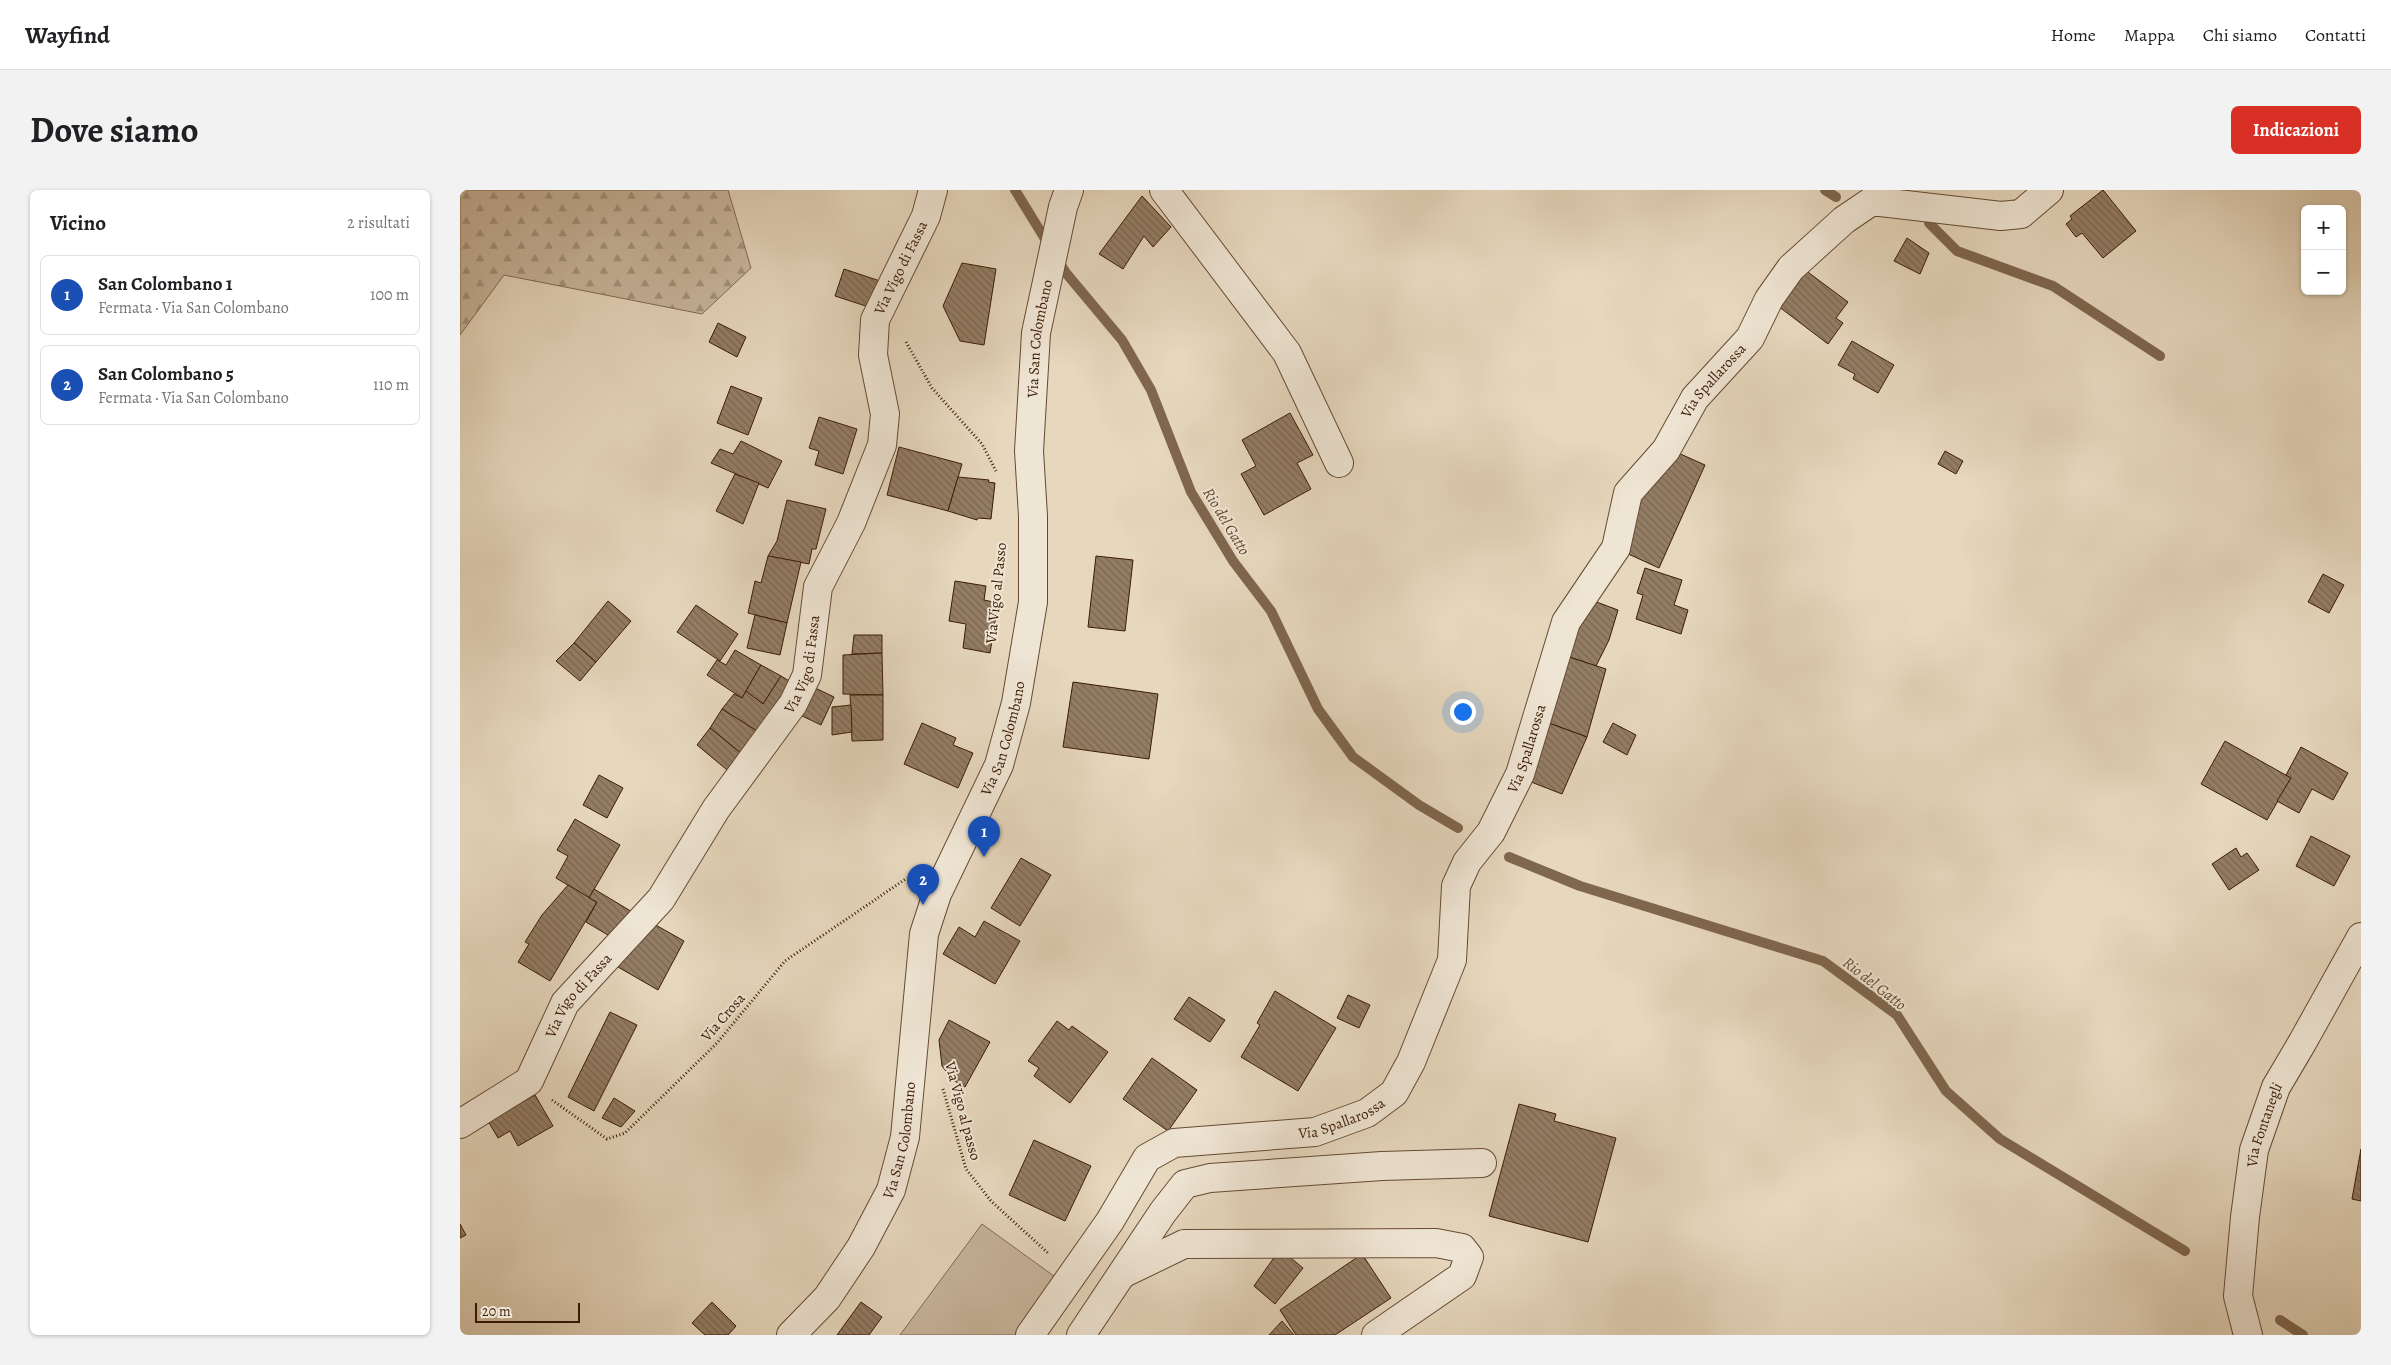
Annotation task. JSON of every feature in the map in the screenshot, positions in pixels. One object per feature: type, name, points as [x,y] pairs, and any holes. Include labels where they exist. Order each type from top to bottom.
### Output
[{"type":"street","name":"Via Vigo di Fassa","points":[[529,1081],[565,1003],[662,899],[716,809],[793,704],[808,675],[818,587],[851,523],[882,445],[885,414],[873,355],[875,320],[926,216],[934,190]]},
{"type":"street","name":"Via San Colombano","points":[[791,1335],[827,1298],[861,1247],[891,1190],[904,1137],[924,934],[937,894],[999,764],[1016,703],[1033,602],[1033,529],[1029,451],[1036,333],[1063,206],[1069,190]]},
{"type":"street","points":[[1164,190],[1287,353],[1339,463]]},
{"type":"street","name":"Via Spallarossa","points":[[1030,1335],[1110,1222],[1147,1158],[1174,1143],[1316,1132],[1367,1113],[1394,1093],[1411,1062],[1452,960],[1456,886],[1467,862],[1491,832],[1520,774],[1566,622],[1616,548],[1628,493],[1666,450],[1695,398],[1750,338],[1769,299],[1791,268],[1844,220],[1872,202],[2001,216],[2021,214],[2049,190]]},
{"type":"street","name":"Via Fontanegli","points":[[2248,1335],[2238,1296],[2245,1217],[2254,1150],[2276,1086],[2361,937]]},
{"type":"street","points":[[460,1124],[529,1081]]},
{"type":"street","points":[[1082,1335],[1163,1212],[1185,1184],[1210,1178],[1382,1166],[1482,1163]]},
{"type":"street","points":[[1122,1274],[1184,1244],[1436,1243],[1462,1248],[1469,1256],[1462,1276],[1376,1335]]},
{"type":"path","points":[[884,302],[932,388],[982,444],[994,464],[996,473]]},
{"type":"path","name":"Via Crosa","points":[[529,1081],[561,1107],[607,1139],[626,1133],[717,1043],[784,961],[904,881],[910,875]]},
{"type":"path","name":"Via Vigo al passo","points":[[940,1079],[966,1169],[991,1201],[1072,1275]]},
{"type":"green space","points":[[460,190],[728,190],[751,268],[702,314],[504,275],[460,335]]},
{"type":"green space","points":[[982,1224],[1058,1279],[1018,1335],[900,1335]]},
{"type":"building","points":[[2103,190],[2136,231],[2103,258],[2082,233],[2076,237],[2066,224],[2072,219],[2070,216]]},
{"type":"building","points":[[1142,196],[1171,227],[1153,247],[1144,236],[1123,269],[1099,254]]},
{"type":"building","points":[[1907,238],[1929,253],[1920,274],[1894,261]]},
{"type":"building","points":[[962,263],[996,269],[984,345],[960,341],[943,306]]},
{"type":"building","points":[[1801,267],[1848,302],[1836,318],[1843,323],[1828,344],[1774,303]]},
{"type":"building","points":[[844,269],[886,283],[878,310],[835,296]]},
{"type":"building","points":[[718,323],[746,337],[737,357],[709,342]]},
{"type":"building","points":[[1852,341],[1894,365],[1878,393],[1853,379],[1855,374],[1838,365]]},
{"type":"building","points":[[731,386],[762,398],[748,435],[717,423]]},
{"type":"building","points":[[1290,413],[1313,455],[1297,463],[1311,489],[1264,515],[1241,474],[1256,466],[1242,440]]},
{"type":"building","points":[[819,417],[857,429],[843,474],[815,465],[819,451],[809,448]]},
{"type":"building","points":[[741,441],[782,461],[768,488],[711,463],[720,449],[733,454]]},
{"type":"building","points":[[899,447],[962,464],[948,511],[887,495]]},
{"type":"building","points":[[1945,451],[1963,461],[1956,474],[1938,464]]},
{"type":"building","points":[[1676,452],[1705,465],[1659,568],[1624,552],[1634,495]]},
{"type":"building","points":[[735,474],[759,483],[743,524],[716,511]]},
{"type":"building","points":[[958,477],[989,480],[988,482],[995,483],[991,519],[978,518],[977,520],[948,511]]},
{"type":"building","points":[[787,500],[826,509],[816,549],[812,549],[809,564],[768,556],[777,541]]},
{"type":"building","points":[[768,556],[801,562],[787,623],[748,613],[755,581],[761,583]]},
{"type":"building","points":[[1096,556],[1133,560],[1125,631],[1088,627]]},
{"type":"building","points":[[1645,568],[1682,580],[1674,605],[1688,610],[1681,634],[1636,619],[1643,595],[1637,593]]},
{"type":"building","points":[[2323,574],[2344,585],[2329,613],[2308,602]]},
{"type":"building","points":[[955,581],[986,586],[984,600],[998,603],[990,653],[963,648],[966,624],[949,621]]},
{"type":"building","points":[[1591,600],[1618,610],[1609,640],[1596,666],[1566,656]]},
{"type":"building","points":[[608,601],[631,621],[596,662],[574,643]]},
{"type":"building","points":[[696,605],[738,634],[720,661],[677,632]]},
{"type":"building","points":[[755,615],[787,623],[780,655],[747,648]]},
{"type":"building","points":[[854,635],[882,635],[882,653],[852,654]]},
{"type":"building","points":[[574,643],[596,662],[580,681],[556,661]]},
{"type":"building","points":[[735,650],[761,665],[742,698],[707,675],[717,660],[726,665]]},
{"type":"building","points":[[882,653],[883,695],[843,694],[843,655]]},
{"type":"building","points":[[1566,656],[1606,669],[1587,737],[1546,722]]},
{"type":"building","points":[[761,665],[781,676],[763,704],[746,691]]},
{"type":"building","points":[[781,676],[801,688],[765,736],[722,709],[734,694],[742,698],[746,691],[763,704]]},
{"type":"building","points":[[1073,682],[1158,694],[1149,759],[1063,747]]},
{"type":"building","points":[[807,684],[834,697],[821,725],[794,712]]},
{"type":"building","points":[[850,695],[883,695],[883,740],[852,741]]},
{"type":"building","points":[[851,705],[852,732],[832,735],[832,707]]},
{"type":"building","points":[[722,709],[765,736],[747,758],[710,728]]},
{"type":"building","points":[[1546,722],[1587,737],[1562,794],[1526,780]]},
{"type":"building","points":[[922,723],[956,738],[953,745],[973,753],[958,788],[904,764]]},
{"type":"building","points":[[1613,723],[1636,735],[1627,755],[1603,742]]},
{"type":"building","points":[[710,728],[747,758],[732,774],[697,745]]},
{"type":"building","points":[[2225,741],[2291,778],[2267,820],[2201,784]]},
{"type":"building","points":[[2301,747],[2348,773],[2333,800],[2312,789],[2299,813],[2277,801],[2291,778],[2286,775]]},
{"type":"building","points":[[599,775],[623,788],[607,818],[583,805]]},
{"type":"building","points":[[575,819],[620,845],[589,898],[556,878],[568,856],[557,850]]},
{"type":"building","points":[[2311,836],[2350,856],[2334,886],[2296,866]]},
{"type":"building","points":[[2236,848],[2241,857],[2247,853],[2259,870],[2229,890],[2212,864]]},
{"type":"building","points":[[1021,858],[1051,875],[1020,926],[991,908]]},
{"type":"building","points":[[568,885],[597,902],[550,981],[518,962],[529,944],[525,942],[542,915]]},
{"type":"building","points":[[594,889],[634,913],[618,941],[586,922],[597,902],[589,898]]},
{"type":"building","points":[[645,919],[684,941],[658,990],[618,967]]},
{"type":"building","points":[[984,921],[1020,941],[995,984],[943,954],[959,927],[975,937]]},
{"type":"building","points":[[1275,991],[1336,1028],[1298,1091],[1241,1057],[1260,1025],[1257,1023]]},
{"type":"building","points":[[1348,995],[1370,1005],[1359,1028],[1337,1018]]},
{"type":"building","points":[[1189,997],[1225,1020],[1210,1042],[1174,1019]]},
{"type":"building","points":[[610,1012],[637,1025],[594,1111],[568,1097]]},
{"type":"building","points":[[949,1020],[990,1042],[965,1087],[953,1080],[942,1066],[939,1040]]},
{"type":"building","points":[[1057,1021],[1069,1030],[1072,1026],[1108,1052],[1070,1103],[1034,1076],[1039,1068],[1028,1061]]},
{"type":"building","points":[[1152,1058],[1197,1090],[1168,1131],[1123,1099]]},
{"type":"building","points":[[535,1095],[553,1126],[518,1146],[510,1131],[498,1138],[488,1121]]},
{"type":"building","points":[[614,1098],[635,1111],[621,1127],[602,1118]]},
{"type":"building","points":[[1519,1104],[1556,1114],[1554,1121],[1616,1138],[1588,1242],[1489,1216]]},
{"type":"building","points":[[1034,1140],[1091,1166],[1065,1221],[1009,1195]]},
{"type":"building","points":[[2361,1149],[2361,1201],[2352,1199]]},
{"type":"building","points":[[460,1224],[466,1235],[460,1238]]},
{"type":"building","points":[[1280,1249],[1303,1268],[1275,1304],[1254,1286]]},
{"type":"building","points":[[1362,1254],[1391,1298],[1335,1335],[1296,1335],[1280,1310]]},
{"type":"building","points":[[712,1302],[736,1326],[728,1335],[705,1335],[692,1323]]},
{"type":"building","points":[[861,1302],[882,1317],[869,1335],[837,1335]]},
{"type":"building","points":[[1282,1321],[1294,1335],[1269,1335]]},
{"type":"waterway","name":"Rio del Gatto","points":[[1015,190],[1050,247]]},
{"type":"waterway","points":[[1825,190],[1836,197]]},
{"type":"waterway","points":[[1929,223],[1957,251],[2053,286],[2160,356]]},
{"type":"waterway","name":"Rio del Gatto","points":[[1057,259],[1066,273],[1122,340],[1151,390],[1191,492],[1233,561],[1271,611],[1318,709],[1353,757],[1419,805],[1458,828]]},
{"type":"waterway","name":"Rio del Gatto","points":[[1509,857],[1580,886],[1823,961],[1897,1015],[1946,1091],[2000,1139],[2185,1251]]},
{"type":"waterway","name":"Rio del Gatto","points":[[2280,1320],[2303,1335]]},
{"type":"place","name":"San Colombano 1","points":[[984,857]]},
{"type":"place","name":"San Colombano 5","points":[[923,905]]}]
